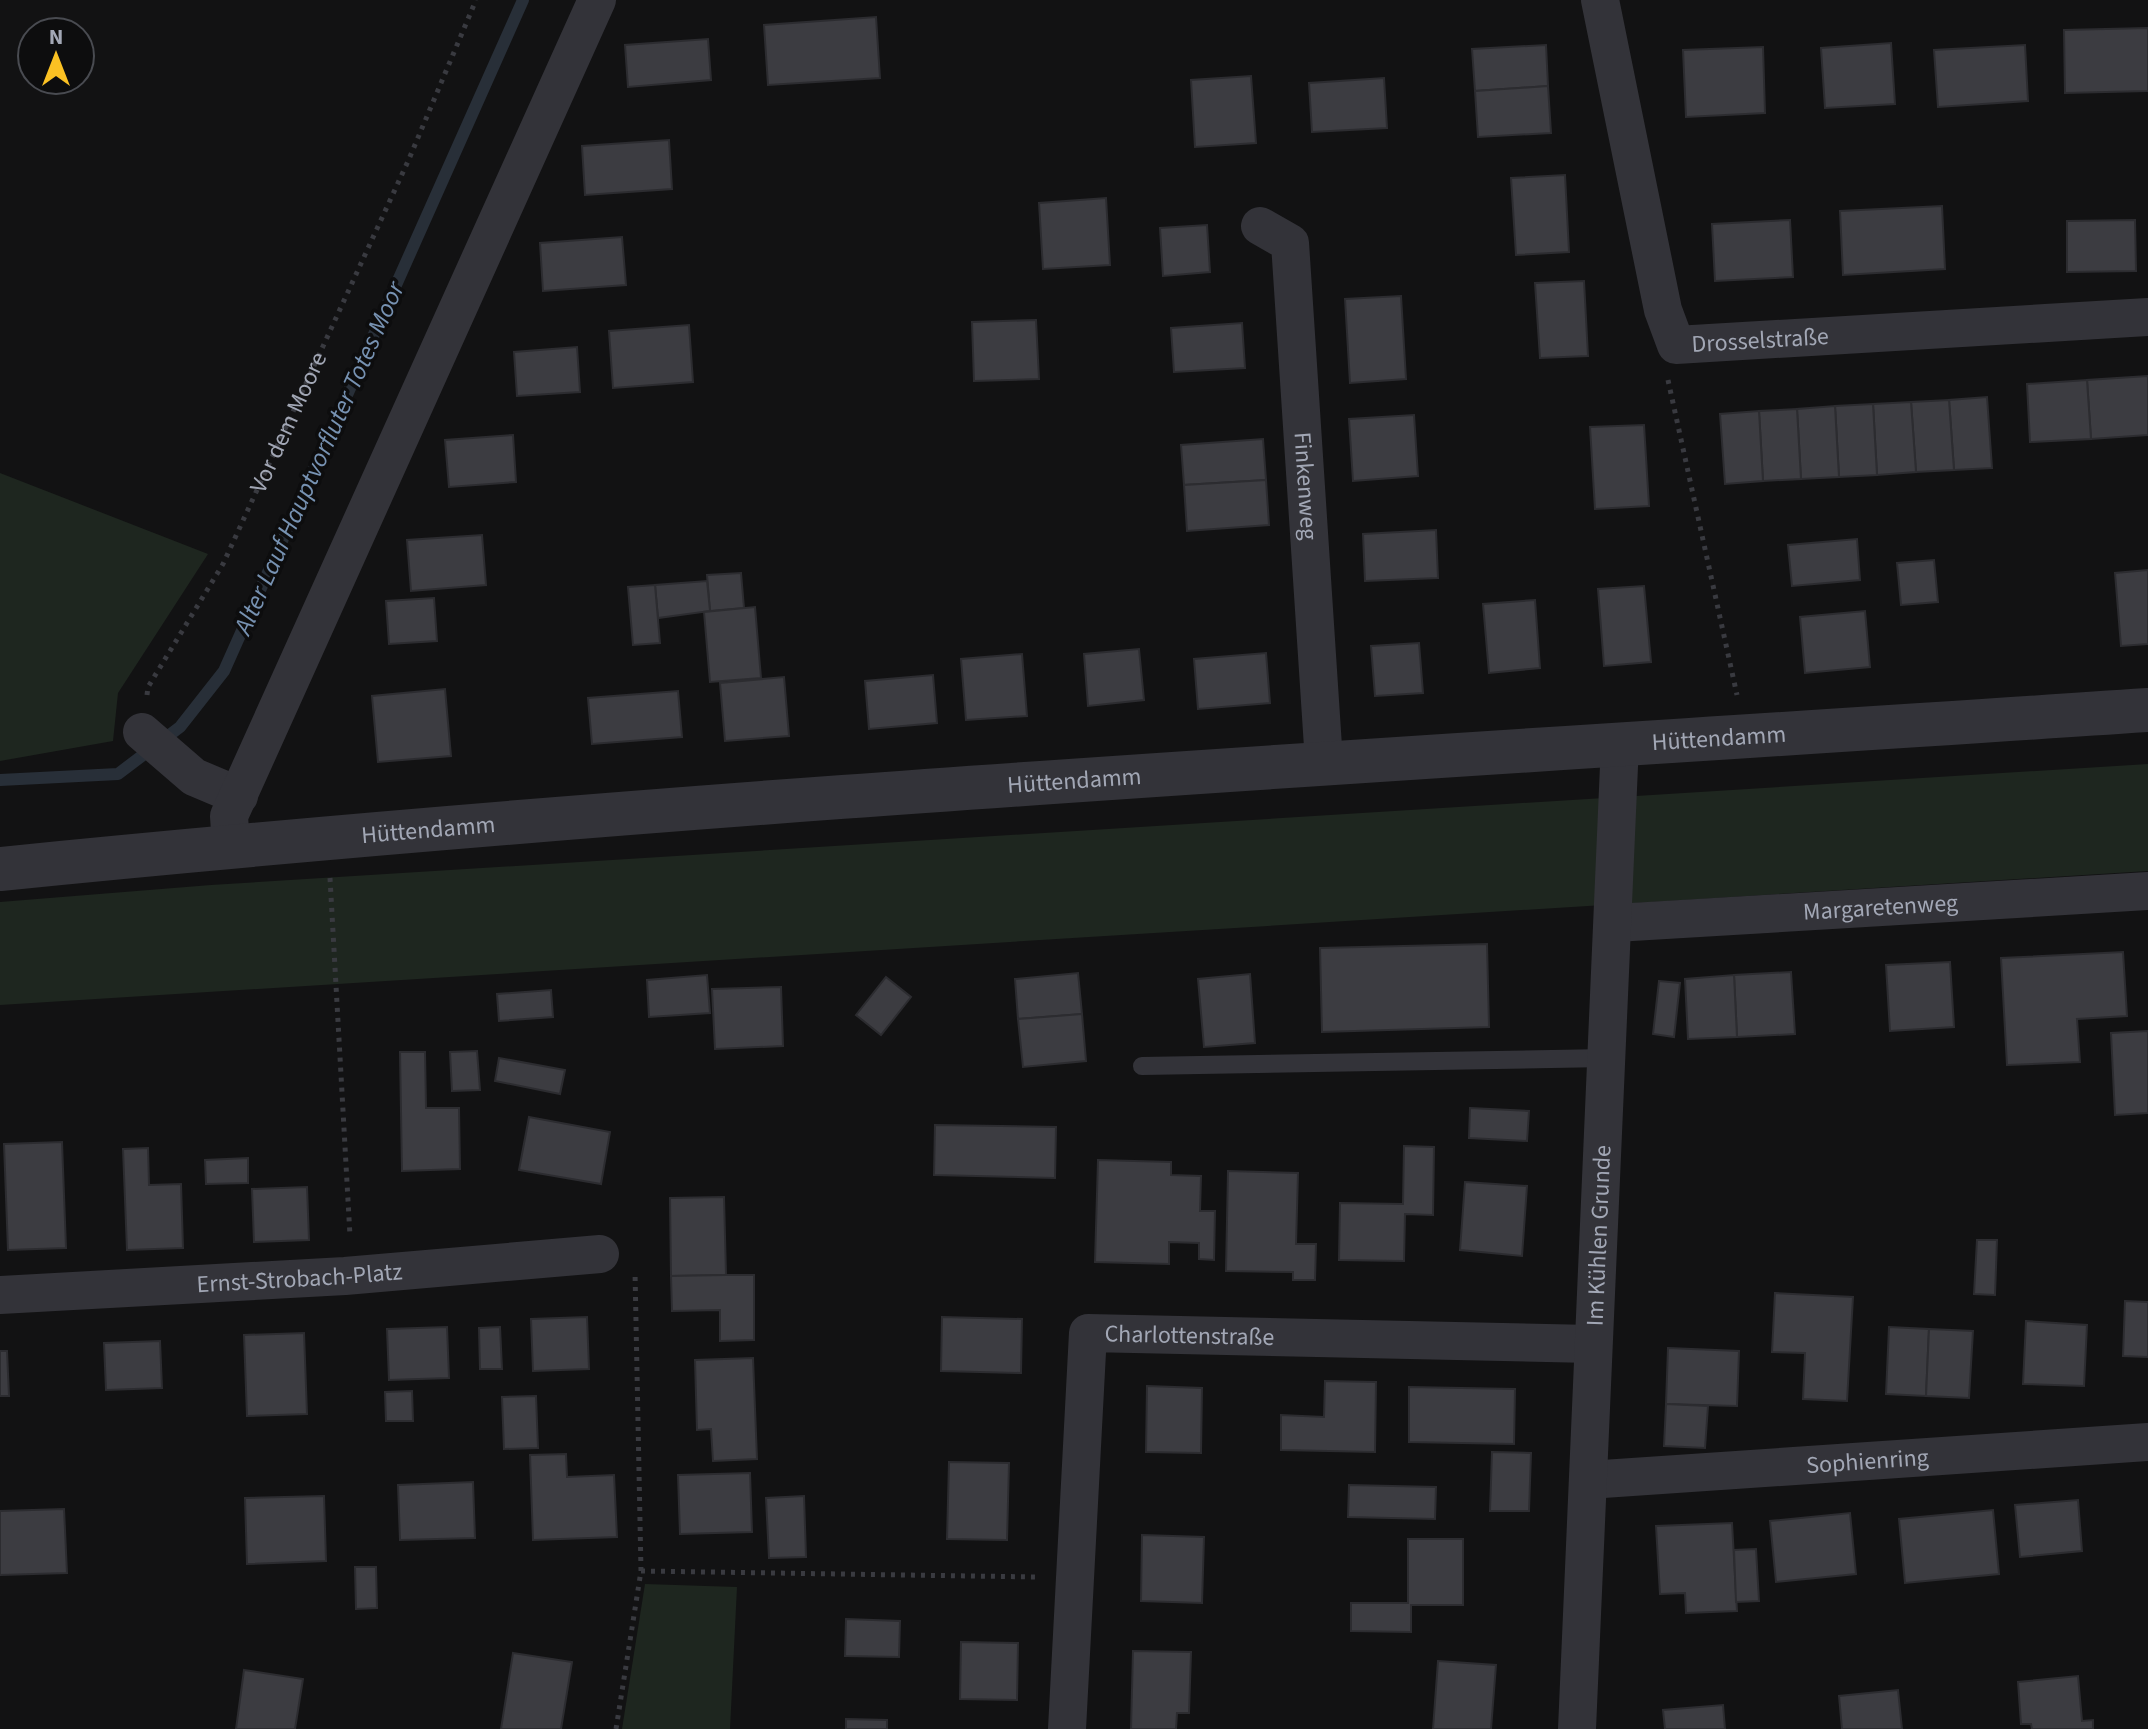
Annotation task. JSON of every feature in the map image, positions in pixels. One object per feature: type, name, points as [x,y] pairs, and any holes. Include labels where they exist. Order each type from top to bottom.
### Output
[{"type":"street","points":[[231,846],[229,816],[597,0]]},
{"type":"street","name":"Drosselstraße","points":[[1600,0],[1663,310],[1676,345],[2148,317]]},
{"type":"street","name":"Finkenweg","points":[[1260,226],[1290,243],[1324,762]]},
{"type":"street","name":"Hüttendamm","points":[[0,869],[231,846],[1324,762],[2148,710]]},
{"type":"street","points":[[142,732],[194,777],[239,796]]},
{"type":"street","name":"Im Kühlen Grunde","points":[[1577,1729],[1592,1344],[1615,923],[1620,743]]},
{"type":"street","name":"Margaretenweg","points":[[1615,923],[2148,891]]},
{"type":"street","name":"Ernst-Strobach-Platz","points":[[0,1295],[353,1275],[600,1254]]},
{"type":"street","name":"Charlottenstraße","points":[[1067,1729],[1088,1333],[1592,1344]]},
{"type":"street","name":"Sophienring","points":[[1588,1480],[2148,1442]]},
{"type":"lane","points":[[1142,1066],[1607,1058]]},
{"type":"path","name":"Vor dem Moore","points":[[142,732],[148,687],[223,564],[409,159],[476,0]]},
{"type":"path","points":[[1676,345],[1667,373],[1739,704]]},
{"type":"path","points":[[329,869],[353,1275]]},
{"type":"path","points":[[600,1254],[634,1250],[641,1571],[616,1729]]},
{"type":"path","points":[[641,1571],[1075,1578]]},
{"type":"shaded area","points":[[0,473],[208,554],[118,693],[113,741],[0,761]]},
{"type":"shaded area","points":[[2148,764],[2148,871],[0,1005],[0,902],[211,885]]},
{"type":"shaded area","points":[[645,1584],[737,1587],[730,1729],[622,1729]]},
{"type":"building","points":[[876,17],[880,78],[768,85],[764,25]]},
{"type":"building","points":[[2148,28],[2148,91],[2065,93],[2064,30]]},
{"type":"building","points":[[708,39],[711,80],[628,87],[625,45]]},
{"type":"building","points":[[1891,43],[1895,104],[1825,108],[1821,48]]},
{"type":"building","points":[[1546,45],[1548,86],[1475,91],[1472,49]]},
{"type":"building","points":[[2025,45],[2028,101],[1938,107],[1934,50]]},
{"type":"building","points":[[1763,47],[1765,113],[1686,117],[1683,50]]},
{"type":"building","points":[[1251,76],[1256,143],[1195,147],[1191,80]]},
{"type":"building","points":[[1384,78],[1387,128],[1312,132],[1309,83]]},
{"type":"building","points":[[1548,86],[1551,133],[1478,137],[1475,91]]},
{"type":"building","points":[[669,140],[672,189],[585,195],[582,146]]},
{"type":"building","points":[[1565,175],[1569,252],[1516,255],[1511,178]]},
{"type":"building","points":[[1106,198],[1110,265],[1043,269],[1039,203]]},
{"type":"building","points":[[1942,206],[1945,269],[1843,275],[1840,211]]},
{"type":"building","points":[[1790,220],[1793,277],[1715,281],[1712,224]]},
{"type":"building","points":[[2135,220],[2136,271],[2067,272],[2067,221]]},
{"type":"building","points":[[1207,225],[1210,272],[1163,276],[1160,228]]},
{"type":"building","points":[[622,237],[626,285],[543,291],[540,243]]},
{"type":"building","points":[[1584,281],[1588,356],[1540,358],[1535,283]]},
{"type":"building","points":[[1401,296],[1406,379],[1350,383],[1345,299]]},
{"type":"building","points":[[1036,320],[1039,379],[974,381],[972,322]]},
{"type":"building","points":[[1242,323],[1245,368],[1174,372],[1171,328]]},
{"type":"building","points":[[689,325],[693,382],[613,388],[609,331]]},
{"type":"building","points":[[577,347],[580,392],[517,396],[514,352]]},
{"type":"building","points":[[2148,376],[2148,435],[2091,439],[2087,380]]},
{"type":"building","points":[[2087,380],[2091,439],[2030,442],[2027,384]]},
{"type":"building","points":[[1987,397],[1992,468],[1954,470],[1949,400]]},
{"type":"building","points":[[1949,400],[1954,470],[1916,472],[1911,402]]},
{"type":"building","points":[[1911,402],[1916,472],[1877,475],[1873,404]]},
{"type":"building","points":[[1873,404],[1877,475],[1839,477],[1835,406]]},
{"type":"building","points":[[1835,406],[1839,477],[1801,479],[1797,409]]},
{"type":"building","points":[[1797,409],[1801,479],[1763,481],[1759,411]]},
{"type":"building","points":[[1759,411],[1763,481],[1725,484],[1720,414]]},
{"type":"building","points":[[1414,415],[1418,476],[1353,481],[1349,419]]},
{"type":"building","points":[[1644,425],[1649,506],[1595,509],[1590,427]]},
{"type":"building","points":[[513,435],[516,482],[449,487],[445,440]]},
{"type":"building","points":[[1263,439],[1266,480],[1184,485],[1181,445]]},
{"type":"building","points":[[1266,480],[1269,525],[1187,531],[1184,485]]},
{"type":"building","points":[[1436,530],[1438,578],[1365,581],[1363,534]]},
{"type":"building","points":[[482,535],[486,585],[411,591],[407,540]]},
{"type":"building","points":[[1857,539],[1860,580],[1792,586],[1788,545]]},
{"type":"building","points":[[1934,560],[1938,602],[1901,605],[1897,563]]},
{"type":"building","points":[[2148,570],[2148,644],[2121,646],[2115,573]]},
{"type":"building","points":[[741,573],[744,608],[710,611],[707,575]]},
{"type":"building","points":[[707,581],[710,611],[658,618],[655,585]]},
{"type":"building","points":[[655,585],[660,643],[633,645],[628,587]]},
{"type":"building","points":[[1644,586],[1651,662],[1604,666],[1598,589]]},
{"type":"building","points":[[434,598],[437,641],[389,644],[386,601]]},
{"type":"building","points":[[1535,600],[1540,668],[1489,673],[1483,604]]},
{"type":"building","points":[[755,607],[761,678],[710,682],[704,612]]},
{"type":"building","points":[[1865,611],[1870,667],[1805,673],[1800,617]]},
{"type":"building","points":[[1419,643],[1423,693],[1375,696],[1371,646]]},
{"type":"building","points":[[1139,649],[1144,700],[1088,706],[1084,654]]},
{"type":"building","points":[[1266,653],[1270,703],[1198,709],[1194,659]]},
{"type":"building","points":[[1022,654],[1027,716],[966,720],[961,659]]},
{"type":"building","points":[[933,675],[937,723],[869,729],[865,681]]},
{"type":"building","points":[[784,677],[789,736],[725,741],[720,683]]},
{"type":"building","points":[[445,689],[451,756],[378,762],[372,696]]},
{"type":"building","points":[[678,691],[682,737],[592,744],[588,698]]},
{"type":"building","points":[[1487,944],[1489,1027],[1322,1032],[1320,948]]},
{"type":"building","points":[[2123,952],[2127,1016],[2077,1019],[2080,1062],[2007,1065],[2001,958]]},
{"type":"building","points":[[1950,962],[1954,1027],[1890,1031],[1886,965]]},
{"type":"building","points":[[1791,972],[1795,1034],[1737,1037],[1734,975]]},
{"type":"building","points":[[1078,973],[1082,1014],[1018,1019],[1015,979]]},
{"type":"building","points":[[1250,974],[1255,1043],[1204,1047],[1198,979]]},
{"type":"building","points":[[707,975],[710,1013],[649,1017],[647,980]]},
{"type":"building","points":[[1734,975],[1737,1037],[1688,1039],[1685,979]]},
{"type":"building","points":[[886,977],[911,997],[881,1035],[856,1015]]},
{"type":"building","points":[[1659,981],[1680,983],[1674,1037],[1653,1034]]},
{"type":"building","points":[[781,987],[783,1046],[715,1049],[712,989]]},
{"type":"building","points":[[551,990],[553,1017],[499,1021],[497,994]]},
{"type":"building","points":[[1082,1014],[1086,1061],[1023,1067],[1018,1019]]},
{"type":"building","points":[[2148,1031],[2148,1113],[2115,1115],[2111,1033]]},
{"type":"building","points":[[477,1051],[480,1090],[452,1091],[450,1052]]},
{"type":"building","points":[[400,1052],[425,1052],[426,1108],[459,1108],[460,1169],[402,1171]]},
{"type":"building","points":[[499,1058],[565,1070],[560,1094],[495,1081]]},
{"type":"building","points":[[1470,1108],[1529,1111],[1527,1141],[1469,1138]]},
{"type":"building","points":[[529,1117],[610,1132],[601,1184],[519,1170]]},
{"type":"building","points":[[935,1125],[1056,1127],[1055,1178],[934,1175]]},
{"type":"building","points":[[62,1142],[66,1248],[8,1250],[4,1144]]},
{"type":"building","points":[[1404,1146],[1434,1147],[1433,1215],[1405,1214],[1404,1261],[1339,1260],[1340,1203],[1403,1204]]},
{"type":"building","points":[[148,1148],[149,1185],[181,1184],[183,1248],[127,1250],[123,1149]]},
{"type":"building","points":[[248,1158],[248,1183],[206,1184],[205,1160]]},
{"type":"building","points":[[1098,1160],[1171,1162],[1171,1175],[1201,1176],[1200,1211],[1215,1211],[1214,1260],[1199,1259],[1199,1243],[1169,1242],[1169,1264],[1095,1262]]},
{"type":"building","points":[[1228,1171],[1298,1173],[1296,1244],[1316,1244],[1315,1280],[1293,1280],[1293,1272],[1226,1271]]},
{"type":"building","points":[[1465,1182],[1527,1186],[1522,1256],[1460,1250]]},
{"type":"building","points":[[307,1187],[309,1240],[254,1242],[252,1189]]},
{"type":"building","points":[[724,1197],[726,1275],[671,1276],[670,1198]]},
{"type":"building","points":[[1977,1240],[1997,1240],[1995,1295],[1974,1294]]},
{"type":"building","points":[[754,1275],[754,1340],[720,1341],[720,1310],[672,1311],[671,1276]]},
{"type":"building","points":[[1775,1293],[1853,1297],[1847,1401],[1803,1399],[1805,1353],[1772,1352]]},
{"type":"building","points":[[2125,1301],[2148,1302],[2148,1357],[2123,1356]]},
{"type":"building","points":[[587,1317],[589,1369],[533,1371],[531,1319]]},
{"type":"building","points":[[942,1317],[1022,1319],[1021,1373],[941,1371]]},
{"type":"building","points":[[2026,1321],[2087,1325],[2084,1386],[2023,1384]]},
{"type":"building","points":[[447,1327],[449,1378],[389,1380],[387,1329]]},
{"type":"building","points":[[500,1327],[502,1369],[480,1369],[479,1328]]},
{"type":"building","points":[[1889,1327],[1929,1329],[1926,1396],[1886,1394]]},
{"type":"building","points":[[1929,1329],[1973,1331],[1969,1398],[1926,1396]]},
{"type":"building","points":[[304,1333],[307,1414],[247,1416],[244,1335]]},
{"type":"building","points":[[160,1341],[162,1388],[106,1390],[104,1343]]},
{"type":"building","points":[[1668,1348],[1739,1351],[1737,1406],[1666,1404]]},
{"type":"building","points":[[0,1351],[7,1351],[9,1396],[0,1396]]},
{"type":"building","points":[[753,1358],[757,1459],[713,1461],[711,1429],[697,1430],[695,1360]]},
{"type":"building","points":[[1325,1381],[1376,1382],[1375,1452],[1281,1450],[1281,1415],[1324,1417]]},
{"type":"building","points":[[1147,1386],[1202,1388],[1201,1453],[1146,1452]]},
{"type":"building","points":[[1409,1387],[1515,1389],[1514,1444],[1409,1442]]},
{"type":"building","points":[[412,1391],[413,1421],[386,1421],[385,1392]]},
{"type":"building","points":[[536,1396],[538,1448],[504,1449],[502,1397]]},
{"type":"building","points":[[1666,1404],[1708,1406],[1705,1448],[1664,1446]]},
{"type":"building","points":[[1492,1452],[1531,1453],[1529,1511],[1490,1511]]},
{"type":"building","points":[[566,1454],[567,1477],[614,1475],[617,1537],[533,1540],[530,1455]]},
{"type":"building","points":[[949,1462],[1009,1463],[1007,1540],[947,1539]]},
{"type":"building","points":[[750,1473],[752,1532],[680,1534],[678,1475]]},
{"type":"building","points":[[473,1482],[475,1538],[400,1540],[398,1485]]},
{"type":"building","points":[[1349,1485],[1436,1487],[1435,1519],[1348,1517]]},
{"type":"building","points":[[324,1496],[326,1561],[247,1564],[245,1498]]},
{"type":"building","points":[[804,1496],[806,1557],[769,1558],[766,1498]]},
{"type":"building","points":[[2078,1500],[2082,1551],[2020,1557],[2015,1505]]},
{"type":"building","points":[[64,1509],[67,1573],[0,1575],[0,1511]]},
{"type":"building","points":[[1993,1510],[1999,1574],[1905,1583],[1899,1519]]},
{"type":"building","points":[[1850,1513],[1856,1574],[1776,1582],[1770,1521]]},
{"type":"building","points":[[1732,1523],[1737,1611],[1686,1613],[1685,1593],[1660,1594],[1656,1526]]},
{"type":"building","points":[[1142,1535],[1204,1537],[1202,1603],[1141,1601]]},
{"type":"building","points":[[1408,1539],[1463,1539],[1463,1605],[1411,1605],[1411,1632],[1351,1631],[1351,1603],[1408,1603]]},
{"type":"building","points":[[1756,1549],[1759,1601],[1736,1602],[1734,1550]]},
{"type":"building","points":[[355,1567],[376,1567],[377,1608],[356,1609]]},
{"type":"building","points":[[846,1619],[900,1621],[899,1657],[845,1656]]},
{"type":"building","points":[[961,1642],[1018,1643],[1017,1700],[960,1699]]},
{"type":"building","points":[[1133,1651],[1191,1652],[1189,1713],[1177,1713],[1176,1729],[1131,1729]]},
{"type":"building","points":[[513,1653],[572,1662],[561,1729],[501,1729]]},
{"type":"building","points":[[1438,1661],[1496,1665],[1491,1729],[1433,1729]]},
{"type":"building","points":[[244,1670],[303,1679],[295,1729],[236,1729]]},
{"type":"building","points":[[2078,1676],[2082,1721],[2093,1720],[2093,1729],[2032,1729],[2031,1724],[2021,1724],[2018,1682]]},
{"type":"building","points":[[1898,1690],[1902,1729],[1842,1729],[1839,1696]]},
{"type":"building","points":[[1723,1705],[1725,1729],[1665,1729],[1663,1710]]},
{"type":"building","points":[[846,1719],[887,1720],[887,1729],[846,1729]]},
{"type":"waterway","name":"Alter Lauf Hauptvorfluter Totes Moor","points":[[0,780],[118,774],[180,727],[224,671],[523,0]]}]
